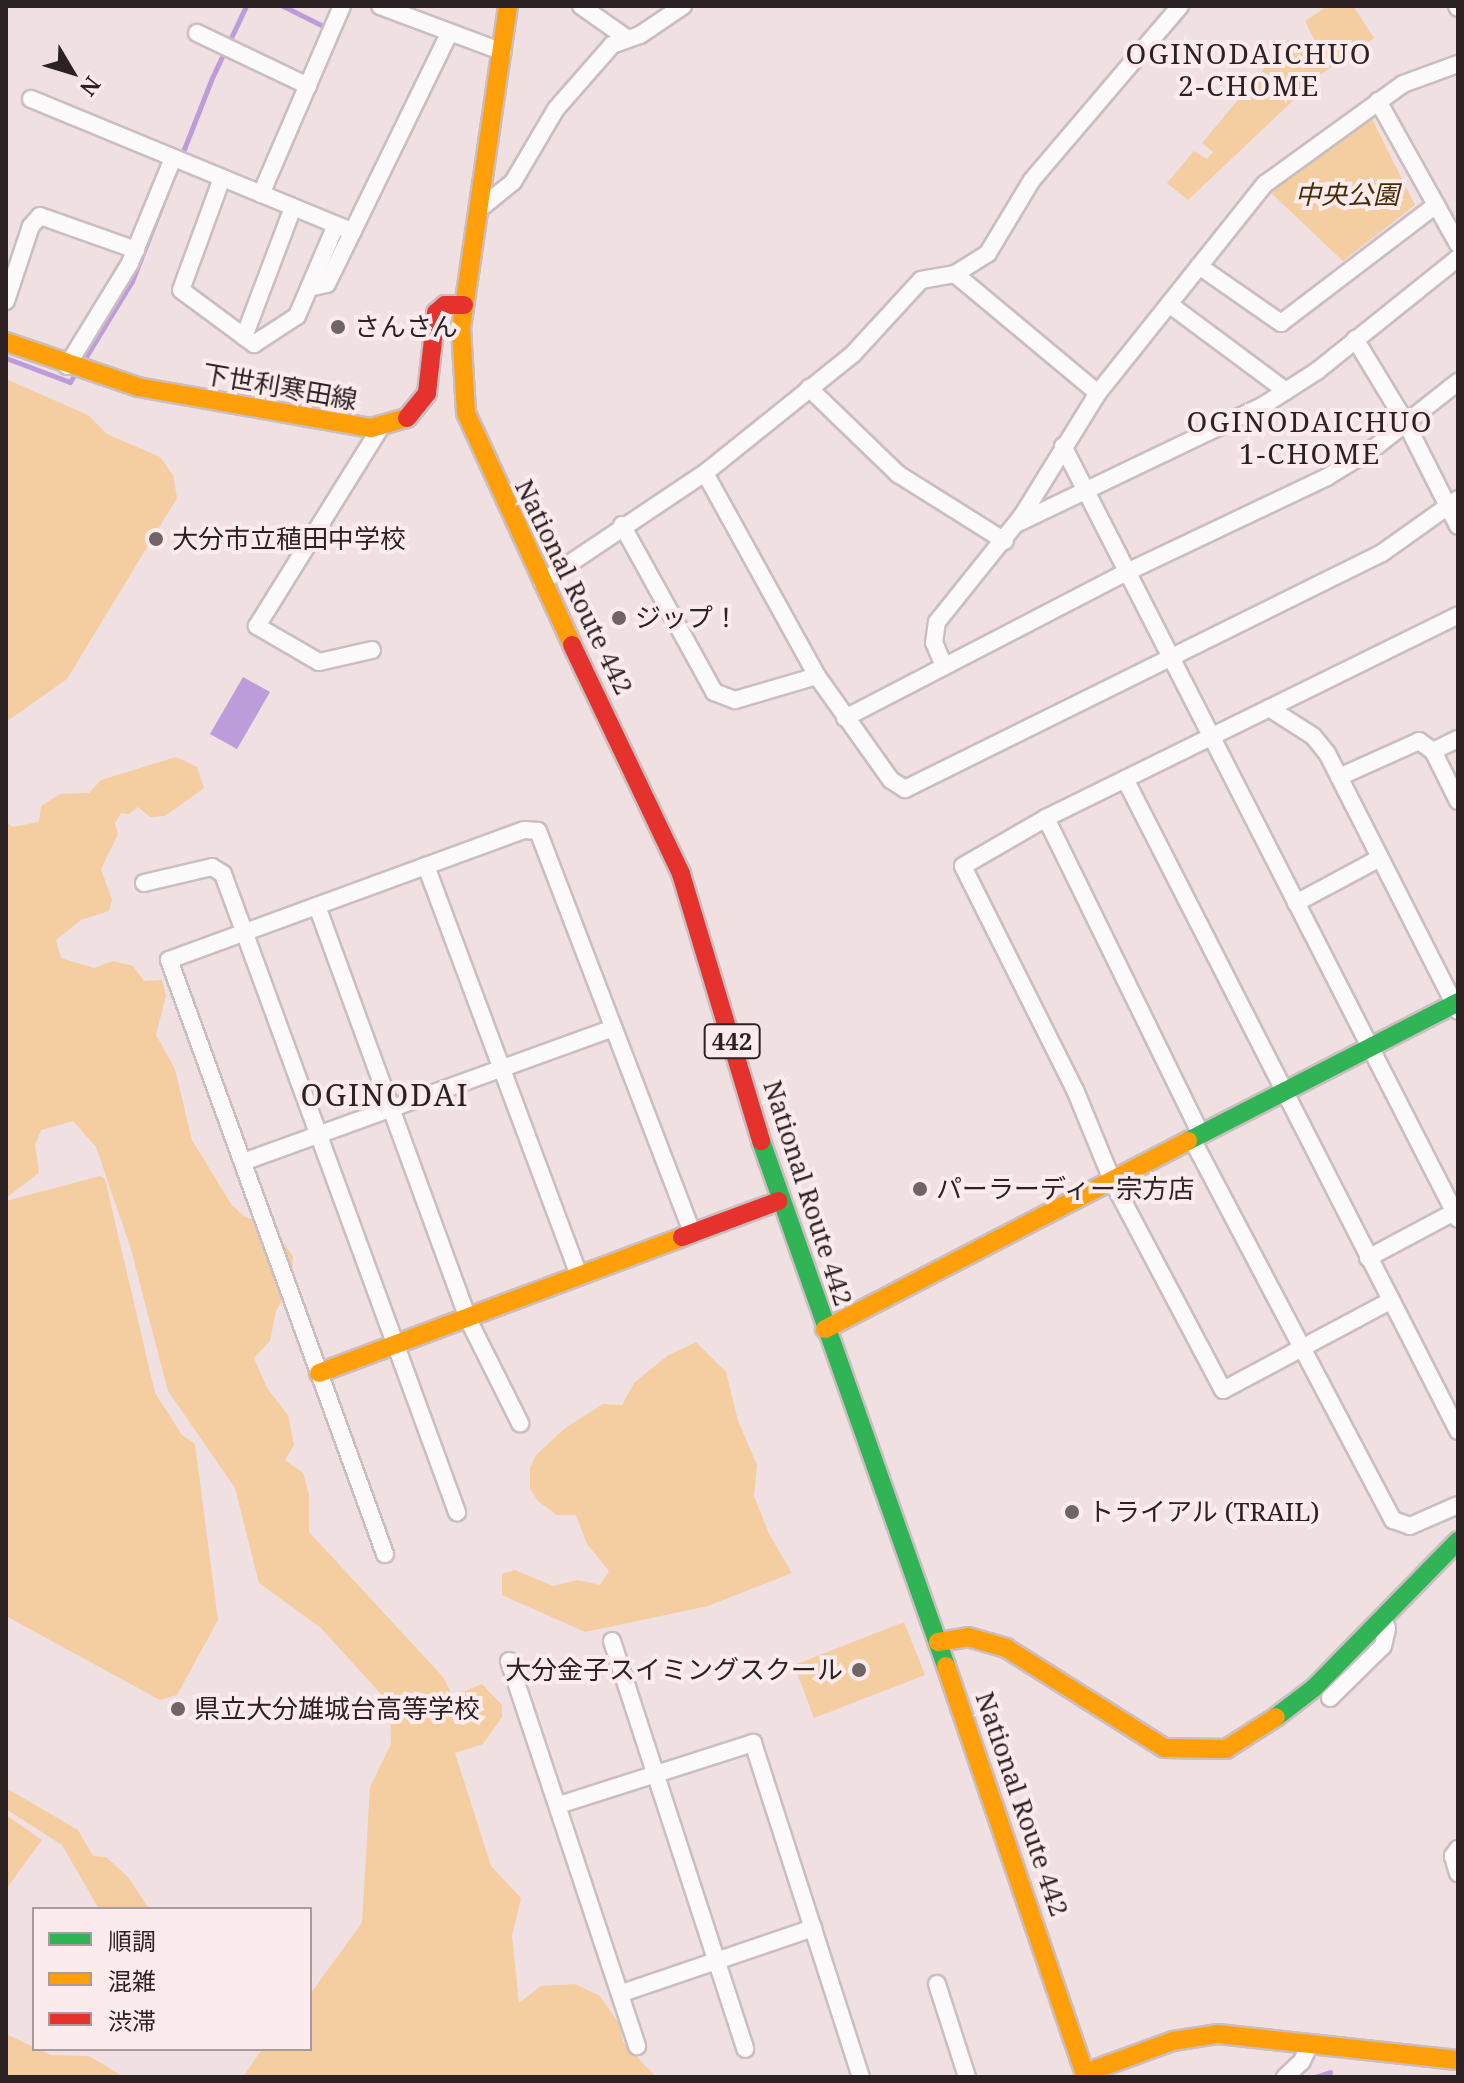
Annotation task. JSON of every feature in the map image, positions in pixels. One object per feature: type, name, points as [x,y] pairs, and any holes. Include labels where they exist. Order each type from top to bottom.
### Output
[{"type":"main road","name":"National Route 442","points":[[508,6],[464,305],[460,383],[470,429],[681,874],[779,1201],[938,1642],[1085,2075]]},
{"type":"main road","name":"下世利寒田線","points":[[6,342],[67,366],[245,410],[381,427],[409,418],[421,405],[428,388],[436,313],[445,305],[464,305]]},
{"type":"main road","points":[[825,1329],[1370,1047],[1457,1006]]},
{"type":"main road","points":[[319,1373],[779,1201]]},
{"type":"main road","points":[[938,1642],[964,1637],[1000,1645],[1149,1742],[1172,1750],[1206,1752],[1247,1740],[1292,1706],[1458,1541]]},
{"type":"main road","points":[[1085,2075],[1202,2035],[1457,2057]]},
{"type":"street","points":[[261,194],[342,6]]},
{"type":"street","points":[[380,6],[503,52]]},
{"type":"street","points":[[581,6],[628,39]]},
{"type":"street","points":[[476,212],[513,182],[548,120],[612,45],[628,39],[683,6]]},
{"type":"street","points":[[542,582],[622,525],[705,473],[861,347],[916,282],[955,274],[988,253],[1039,171],[1180,6]]},
{"type":"street","points":[[309,288],[327,284],[450,32]]},
{"type":"street","points":[[197,33],[308,86]]},
{"type":"street","points":[[944,666],[933,629],[1018,523],[1098,393],[1265,184],[1403,84],[1458,64]]},
{"type":"street","points":[[31,99],[353,232]]},
{"type":"street","points":[[1378,101],[1458,244]]},
{"type":"street","points":[[67,366],[136,250],[173,158]]},
{"type":"street","points":[[222,178],[181,290],[256,345],[291,323],[336,225]]},
{"type":"street","points":[[1199,266],[1281,323],[1436,205]]},
{"type":"street","points":[[244,337],[293,207]]},
{"type":"street","points":[[6,301],[31,226],[40,216],[136,250]]},
{"type":"street","points":[[1018,523],[1286,391],[1458,258]]},
{"type":"street","points":[[955,274],[1098,393]]},
{"type":"street","points":[[1169,304],[1286,391]]},
{"type":"street","points":[[1355,339],[1453,503],[1458,526]]},
{"type":"street","points":[[845,718],[1127,572],[1327,477],[1406,423],[1458,382]]},
{"type":"street","points":[[809,388],[898,474],[1005,541]]},
{"type":"street","points":[[372,650],[319,662],[257,626],[381,427]]},
{"type":"street","points":[[1063,446],[1457,1214],[1368,1258]]},
{"type":"street","points":[[705,473],[817,676],[891,780],[905,789],[1404,541],[1453,503]]},
{"type":"street","points":[[622,525],[714,692],[735,700],[817,676]]},
{"type":"street","points":[[1390,1301],[1223,1390],[1112,1180],[1075,1090],[964,874],[967,860],[1046,818],[1458,615]]},
{"type":"street","points":[[1269,708],[1313,736],[1339,777],[1457,1006]]},
{"type":"street","points":[[1433,751],[1458,739]]},
{"type":"street","points":[[1339,777],[1412,741],[1433,751],[1458,801]]},
{"type":"street","points":[[1125,779],[1282,1093],[1458,1431]]},
{"type":"street","points":[[1046,818],[1196,1137],[1301,1348],[1393,1520],[1410,1526],[1458,1505]]},
{"type":"street","points":[[385,1554],[169,960],[524,830],[540,833],[692,1233]]},
{"type":"street","points":[[1296,903],[1380,858]]},
{"type":"street","points":[[426,866],[579,1276]]},
{"type":"street","points":[[144,883],[219,868],[457,1512]]},
{"type":"street","points":[[317,906],[467,1317],[520,1423]]},
{"type":"street","points":[[243,1162],[614,1028]]},
{"type":"street","points":[[1330,1698],[1383,1646],[1387,1628],[1382,1617]]},
{"type":"street","points":[[612,1641],[745,2049]]},
{"type":"street","points":[[509,1661],[622,1993],[637,2046]]},
{"type":"street","points":[[559,1805],[753,1743],[861,2077]]},
{"type":"street","points":[[1458,1849],[1453,1856],[1458,1873]]},
{"type":"street","points":[[622,1993],[813,1928]]},
{"type":"street","points":[[937,1984],[967,2077]]},
{"type":"street","points":[[1285,2077],[1302,2061],[1310,2044]]},
{"type":"green space","points":[[1328,6],[1353,6],[1374,38],[1320,75],[1188,200],[1167,183],[1194,151],[1207,159],[1213,152],[1202,143],[1288,40],[1304,53],[1316,43],[1305,21]]},
{"type":"green space","name":"中央公園","points":[[1365,119],[1372,119],[1415,205],[1343,261],[1271,193],[1280,180]]},
{"type":"green space","points":[[6,379],[88,415],[107,434],[160,457],[173,475],[177,498],[67,679],[6,722]]},
{"type":"green space","points":[[176,757],[197,767],[204,788],[165,816],[150,817],[138,807],[129,814],[121,813],[115,823],[118,834],[101,869],[112,900],[109,911],[81,920],[56,940],[61,958],[94,968],[113,961],[133,966],[144,981],[162,980],[166,995],[156,1035],[175,1069],[192,1140],[231,1204],[245,1217],[270,1225],[293,1256],[292,1283],[276,1311],[270,1341],[254,1358],[267,1388],[288,1415],[294,1445],[285,1460],[303,1473],[309,1494],[309,1532],[443,1677],[453,1696],[482,1684],[502,1705],[502,1717],[483,1744],[455,1753],[491,1866],[521,1898],[512,1936],[519,2003],[541,1986],[575,1984],[600,1996],[620,2025],[623,2042],[656,2077],[243,2077],[261,2051],[312,2051],[312,1991],[362,1923],[370,1787],[391,1744],[390,1704],[321,1628],[259,1583],[235,1488],[168,1391],[130,1246],[96,1147],[73,1121],[41,1130],[35,1145],[39,1173],[6,1198],[6,821],[12,827],[39,822],[41,806],[60,794],[89,793],[101,780]]},
{"type":"green space","points":[[100,1176],[105,1179],[155,1393],[182,1435],[195,1444],[218,1620],[177,1695],[160,1700],[6,1616],[6,1201]]},
{"type":"green space","points":[[696,1342],[726,1372],[738,1421],[757,1465],[754,1496],[769,1534],[792,1573],[708,1606],[585,1632],[502,1595],[502,1574],[515,1570],[553,1586],[578,1580],[600,1585],[609,1571],[587,1544],[576,1515],[557,1515],[538,1501],[530,1489],[530,1468],[536,1455],[564,1429],[603,1404],[622,1405],[634,1383],[667,1356]]},
{"type":"green space","name":"大分金子スイミングスクール","points":[[904,1622],[925,1675],[814,1718],[794,1665]]},
{"type":"green space","points":[[6,1788],[78,1830],[93,1856],[106,1857],[128,1877],[148,1907],[98,1907],[62,1845],[6,1809]]},
{"type":"green space","points":[[6,1815],[42,1840],[6,1889]]},
{"type":"green space","points":[[6,2034],[32,2046],[32,2051],[89,2056],[124,2077],[6,2077]]},
{"type":"shaded area","points":[[243,677],[270,692],[237,749],[210,734]]},
{"type":"waterway","points":[[84,360],[132,281],[211,80],[246,6]]},
{"type":"waterway","points":[[283,6],[321,25]]},
{"type":"waterway","points":[[6,358],[70,382],[76,372]]},
{"type":"waterway","points":[[1315,2077],[1330,2072]]},
{"type":"traffic: fast","points":[[1188,1141],[1458,1002]]},
{"type":"traffic: fast","points":[[761,1141],[946,1666]]},
{"type":"traffic: fast","points":[[1276,1717],[1314,1688],[1458,1541]]},
{"type":"traffic: slow","points":[[508,6],[461,328],[466,413],[572,645]]},
{"type":"traffic: slow","points":[[6,342],[138,387],[371,428],[407,418]]},
{"type":"traffic: slow","points":[[825,1329],[1188,1141]]},
{"type":"traffic: slow","points":[[319,1373],[682,1237]]},
{"type":"traffic: slow","points":[[938,1642],[968,1637],[1006,1648],[1164,1748],[1226,1749],[1276,1717]]},
{"type":"traffic: slow","points":[[946,1666],[1086,2077]]},
{"type":"traffic: slow","points":[[1085,2073],[1173,2041],[1218,2034],[1458,2060]]},
{"type":"traffic: jam","points":[[407,418],[427,393],[436,313],[445,305],[464,305]]},
{"type":"traffic: jam","points":[[572,645],[681,874],[761,1141]]},
{"type":"traffic: jam","points":[[682,1237],[779,1201]]},
{"type":"place","name":"さんさん","points":[[338,327]]},
{"type":"place","name":"大分市立稙田中学校","points":[[156,539]]},
{"type":"place","name":"ジップ！","points":[[619,618]]},
{"type":"place","name":"パーラーディー宗方店","points":[[920,1189]]},
{"type":"place","name":"トライアル (TRAIL)","points":[[1072,1512]]},
{"type":"place","name":"大分金子スイミングスクール","points":[[859,1670]]},
{"type":"place","name":"県立大分雄城台高等学校","points":[[178,1709]]},
{"type":"district","name":"OGINODAICHUO 2-CHOME","points":[[1249,69]]},
{"type":"district","name":"OGINODAICHUO 1-CHOME","points":[[1310,437]]},
{"type":"district","name":"OGINODAI","points":[[385,1095]]}]
